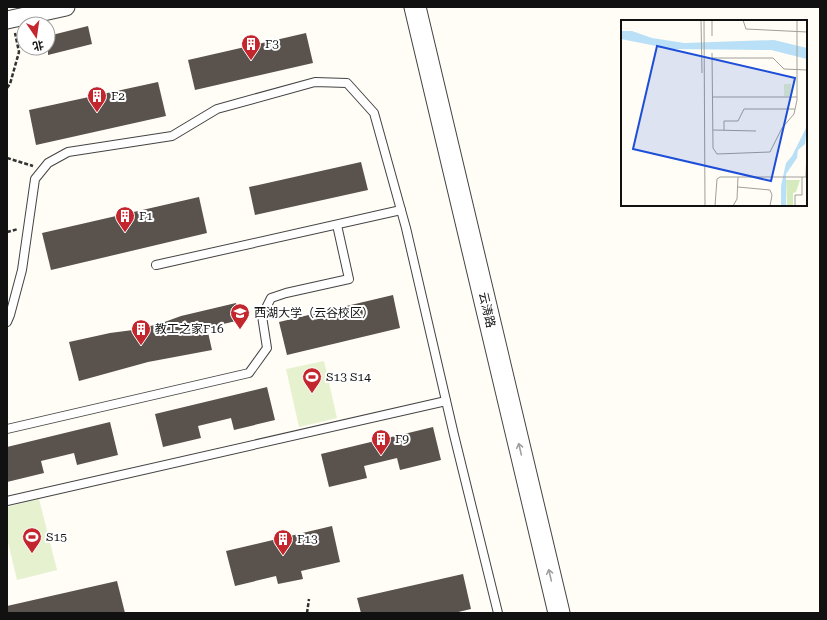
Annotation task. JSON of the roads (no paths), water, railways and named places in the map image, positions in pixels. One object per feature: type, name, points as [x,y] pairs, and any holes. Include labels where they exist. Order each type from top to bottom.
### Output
[{"type":"street","points":[[10,20],[66,7]]},
{"type":"street","name":"云涛路","points":[[403,7],[544,613]]},
{"type":"street","name":"云涛路","points":[[415,7],[559,613]]},
{"type":"lane","points":[[7,322],[22,270],[35,179],[48,163],[68,152],[172,136],[217,110],[315,82],[347,83],[374,113],[401,210],[498,613]]},
{"type":"lane","points":[[156,265],[401,210]]},
{"type":"lane","points":[[7,429],[249,372],[267,348],[262,316],[271,298],[286,293],[349,279],[337,225]]},
{"type":"lane","points":[[7,501],[446,401]]},
{"type":"place","name":"F3","points":[[251,61]]},
{"type":"place","name":"F2","points":[[97,113]]},
{"type":"place","name":"F1","points":[[125,233]]},
{"type":"place","name":"西湖大学（云谷校区）","points":[[240,330]]},
{"type":"place","name":"教工之家F16","points":[[141,346]]},
{"type":"place","name":"S13 S14","points":[[312,394]]},
{"type":"place","name":"F9","points":[[381,456]]},
{"type":"place","name":"S15","points":[[32,554]]},
{"type":"place","name":"F13","points":[[283,556]]}]
